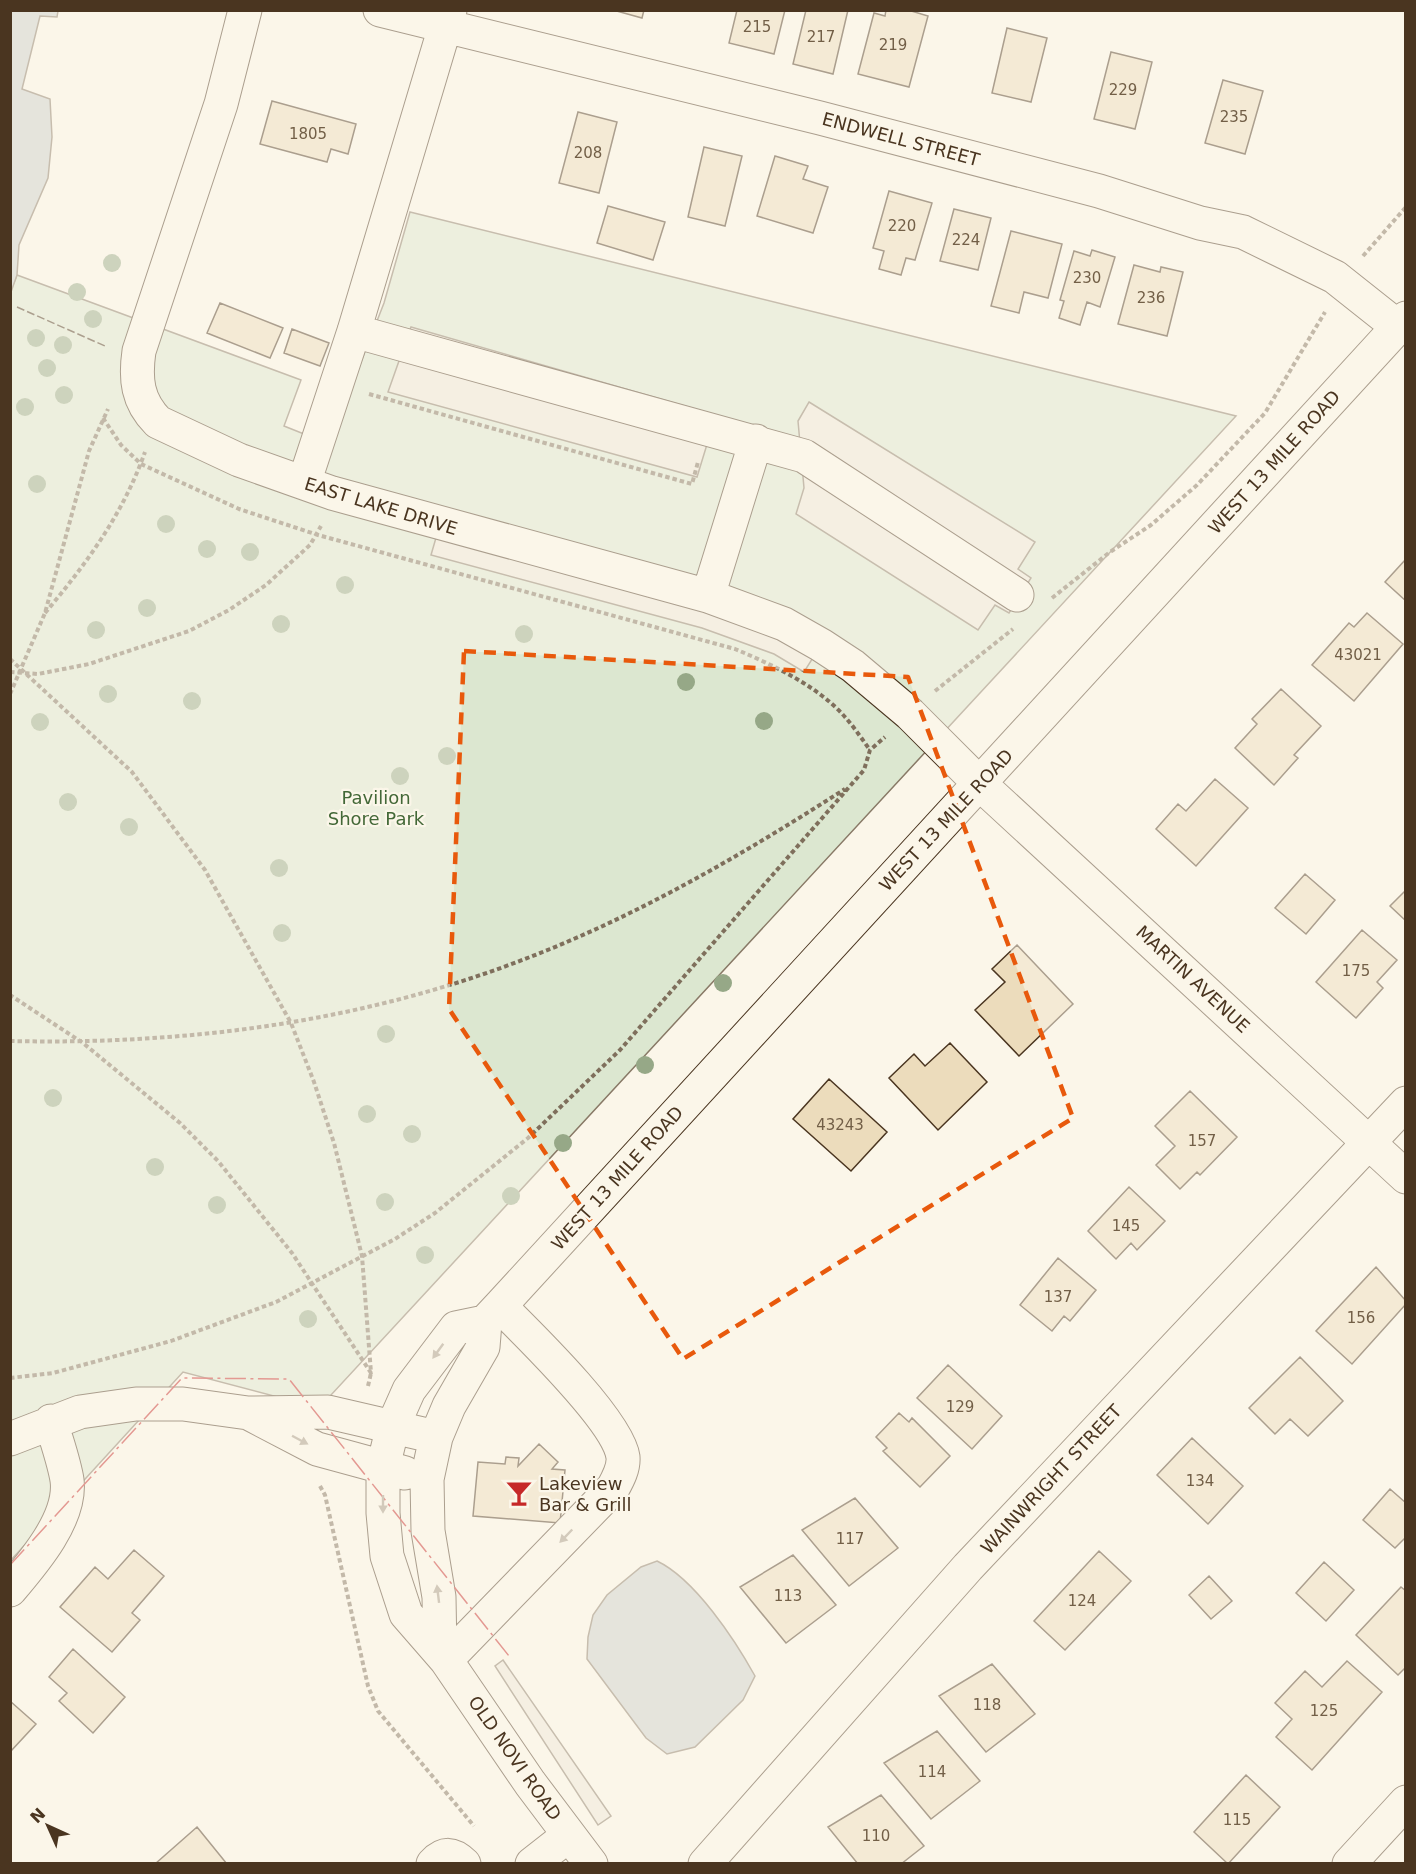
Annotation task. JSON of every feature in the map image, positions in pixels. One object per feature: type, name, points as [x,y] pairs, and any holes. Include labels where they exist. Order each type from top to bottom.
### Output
[{"type":"street","name":"EAST LAKE DRIVE","points":[[245,10],[221,104],[139,351],[136,377],[141,399],[147,411],[158,422],[239,460],[304,483],[440,524],[708,596],[784,624],[853,666],[910,714],[979,783]]},
{"type":"street","name":"ENDWELL STREET","points":[[380,10],[448,18],[1100,191],[1200,223],[1243,232],[1291,253],[1402,322]]},
{"type":"street","points":[[304,483],[354,332],[448,18]]},
{"type":"street","name":"WEST 13 MILE ROAD","points":[[492,1314],[1402,322]]},
{"type":"street","points":[[354,332],[804,456],[1026,608]]},
{"type":"street","points":[[708,596],[756,441]]},
{"type":"street","name":"MARTIN AVENUE","points":[[979,783],[1406,1177]]},
{"type":"street","name":"WAINWRIGHT STREET","points":[[705,1863],[968,1567],[1406,1103]]},
{"type":"street","points":[[393,1426],[410,1390],[456,1328],[492,1314]]},
{"type":"street","points":[[443,1656],[439,1597],[428,1531],[427,1479],[436,1437],[449,1406],[483,1347],[492,1314]]},
{"type":"street","points":[[443,1656],[614,1488],[620,1476],[623,1456],[605,1421],[557,1364],[492,1314]]},
{"type":"street","points":[[10,1439],[51,1421],[80,1412],[136,1404],[183,1404],[248,1413],[328,1412],[436,1437]]},
{"type":"street","points":[[248,1413],[317,1449],[427,1479]]},
{"type":"street","points":[[10,1590],[45,1546],[66,1500],[67,1480],[51,1421]]},
{"type":"street","name":"OLD NOVI ROAD","points":[[393,1426],[383,1467],[383,1513],[387,1556],[406,1614],[443,1656],[591,1863]]},
{"type":"street","points":[[1349,1863],[1406,1802]]},
{"type":"street","points":[[532,1863],[569,1835]]},
{"type":"street","points":[[433,1863],[446,1855],[456,1855],[464,1863]]},
{"type":"path","points":[[928,696],[1026,608],[1151,525],[1197,484],[1265,412],[1342,283],[1376,238],[1406,207]]},
{"type":"path","points":[[10,694],[45,613],[89,451],[113,399]]},
{"type":"path","points":[[103,418],[121,444],[141,464],[239,509],[318,535],[735,649],[759,659],[813,690],[844,715],[870,750]]},
{"type":"path","points":[[45,613],[88,561],[116,517],[158,422]]},
{"type":"path","points":[[10,659],[21,672],[39,683],[132,772],[205,870],[291,1023],[334,1143],[362,1256],[371,1372],[292,1253],[212,1154],[180,1123],[83,1043],[10,995]]},
{"type":"path","points":[[10,672],[21,672]]},
{"type":"path","points":[[10,1378],[53,1373],[171,1341],[276,1302],[395,1239],[474,1184],[580,1090],[658,1010],[864,770],[870,750],[892,731]]},
{"type":"path","points":[[10,1041],[83,1043],[164,1040],[291,1023],[409,998],[529,958],[641,908],[701,876],[848,787]]},
{"type":"path","points":[[315,1476],[325,1495],[368,1686],[378,1710],[476,1828]]},
{"type":"highlighted area","points":[[464,651],[908,677],[1073,1118],[683,1359],[449,1009]]},
{"type":"green space","name":"Pavilion Shore Park","points":[[410,212],[1236,416],[319,1408],[183,1372],[11,1560],[10,292],[17,275],[301,380],[284,426],[329,444],[384,303]]},
{"type":"shaded area","points":[[11,10],[58,11],[57,17],[40,16],[22,89],[50,99],[52,137],[48,178],[19,245],[17,275],[11,292]]},
{"type":"shaded area","points":[[411,327],[716,415],[697,477],[388,392]]},
{"type":"shaded area","points":[[809,402],[1035,542],[1018,569],[1031,578],[1009,613],[995,605],[978,630],[796,514],[804,488],[798,421]]},
{"type":"shaded area","points":[[440,524],[821,645],[804,672],[774,654],[702,628],[431,555]]},
{"type":"shaded area","points":[[657,1561],[686,1582],[713,1612],[737,1645],[755,1676],[743,1700],[695,1747],[667,1754],[646,1738],[587,1659],[588,1637],[593,1615],[607,1595],[641,1567]]},
{"type":"shaded area","points":[[503,1660],[611,1816],[598,1825],[495,1666]]},
{"type":"building","points":[[613,10],[644,10],[642,18]]},
{"type":"building","points":[[737,10],[785,10],[774,54],[729,43]]},
{"type":"building","points":[[806,10],[848,10],[833,74],[793,64]]},
{"type":"building","points":[[886,10],[908,10],[928,16],[909,87],[858,74],[874,13],[885,16]]},
{"type":"building","points":[[1007,28],[1047,38],[1031,102],[992,93]]},
{"type":"building","points":[[1111,52],[1152,62],[1135,129],[1094,119]]},
{"type":"building","points":[[1223,80],[1263,91],[1245,154],[1205,143]]},
{"type":"building","points":[[272,101],[356,124],[348,154],[331,149],[327,162],[260,144]]},
{"type":"building","points":[[578,112],[617,122],[599,193],[559,183]]},
{"type":"building","points":[[704,147],[742,156],[725,226],[688,217]]},
{"type":"building","points":[[775,156],[808,166],[803,179],[828,187],[813,233],[757,216]]},
{"type":"building","points":[[889,191],[932,203],[915,260],[906,258],[901,275],[879,269],[884,251],[873,248]]},
{"type":"building","points":[[608,206],[665,222],[653,260],[597,243]]},
{"type":"building","points":[[954,209],[991,218],[978,270],[940,261]]},
{"type":"building","points":[[1011,231],[1062,244],[1048,298],[1024,292],[1019,313],[991,306]]},
{"type":"building","points":[[1092,250],[1115,257],[1100,307],[1087,302],[1080,325],[1059,318],[1064,301],[1060,300],[1074,251],[1090,256]]},
{"type":"building","points":[[1134,265],[1160,272],[1161,267],[1183,272],[1167,336],[1118,324]]},
{"type":"building","points":[[220,303],[283,328],[270,358],[207,333]]},
{"type":"building","points":[[292,329],[329,343],[320,366],[284,353]]},
{"type":"building","points":[[1406,559],[1406,601],[1385,582]]},
{"type":"building","points":[[1367,613],[1403,644],[1354,701],[1312,665],[1349,623],[1354,627]]},
{"type":"building","points":[[1281,689],[1321,726],[1294,755],[1298,758],[1274,785],[1235,748],[1257,724],[1252,719]]},
{"type":"building","points":[[1215,779],[1248,808],[1196,866],[1156,829],[1178,804],[1186,811]]},
{"type":"building","points":[[1305,874],[1335,900],[1306,934],[1275,908]]},
{"type":"building","points":[[1406,890],[1406,921],[1390,906]]},
{"type":"building","points":[[1362,930],[1397,960],[1377,982],[1383,988],[1356,1018],[1316,982]]},
{"type":"building","points":[[1017,945],[1073,1004],[1019,1056],[975,1010],[1005,982],[992,969]]},
{"type":"building","points":[[950,1043],[987,1082],[938,1130],[889,1078],[914,1054],[925,1066]]},
{"type":"building","points":[[829,1079],[887,1132],[851,1171],[793,1119]]},
{"type":"building","points":[[1190,1091],[1237,1137],[1200,1175],[1197,1172],[1180,1189],[1156,1165],[1175,1146],[1155,1126]]},
{"type":"building","points":[[1129,1187],[1165,1221],[1137,1250],[1131,1243],[1116,1259],[1088,1231]]},
{"type":"building","points":[[1058,1258],[1096,1290],[1070,1321],[1064,1316],[1052,1331],[1020,1305]]},
{"type":"building","points":[[1376,1267],[1406,1301],[1406,1304],[1352,1364],[1316,1331]]},
{"type":"building","points":[[1300,1357],[1343,1401],[1308,1436],[1290,1419],[1275,1434],[1249,1408]]},
{"type":"building","points":[[948,1365],[1002,1416],[972,1449],[917,1398]]},
{"type":"building","points":[[899,1413],[909,1422],[912,1418],[950,1456],[920,1487],[883,1451],[887,1448],[876,1437]]},
{"type":"building","points":[[1192,1438],[1243,1486],[1208,1524],[1157,1475]]},
{"type":"building","name":"Lakeview Bar & Grill","points":[[539,1444],[558,1462],[552,1469],[565,1470],[560,1523],[473,1516],[478,1462],[505,1464],[506,1457],[519,1458],[518,1466]]},
{"type":"building","points":[[1390,1489],[1406,1503],[1406,1537],[1395,1548],[1363,1520]]},
{"type":"building","points":[[855,1498],[898,1548],[849,1586],[802,1530]]},
{"type":"building","points":[[134,1550],[164,1576],[132,1613],[140,1620],[112,1652],[60,1607],[95,1567],[108,1579]]},
{"type":"building","points":[[1099,1551],[1131,1581],[1065,1650],[1034,1621]]},
{"type":"building","points":[[793,1555],[836,1605],[786,1643],[740,1587]]},
{"type":"building","points":[[1324,1562],[1354,1590],[1326,1621],[1296,1593]]},
{"type":"building","points":[[1209,1576],[1232,1601],[1211,1619],[1189,1595]]},
{"type":"building","points":[[1401,1587],[1406,1591],[1406,1667],[1398,1675],[1356,1635]]},
{"type":"building","points":[[73,1649],[125,1697],[93,1733],[59,1701],[67,1693],[49,1677]]},
{"type":"building","points":[[1347,1661],[1382,1692],[1312,1770],[1276,1737],[1292,1719],[1275,1703],[1305,1671],[1322,1687]]},
{"type":"building","points":[[992,1664],[1035,1714],[986,1752],[939,1696]]},
{"type":"building","points":[[10,1701],[36,1724],[10,1752]]},
{"type":"building","points":[[937,1731],[980,1781],[931,1819],[884,1763]]},
{"type":"building","points":[[1246,1775],[1280,1807],[1228,1864],[1194,1832]]},
{"type":"building","points":[[881,1795],[924,1846],[901,1864],[858,1864],[828,1827]]},
{"type":"building","points":[[197,1827],[227,1864],[155,1864]]},
{"type":"fence","points":[[17,307],[105,346]]},
{"type":"power","points":[[10,1565],[182,1378],[289,1379],[509,1656]]},
{"type":"place","name":"Lakeview Bar & Grill","points":[[519,1493]]}]
